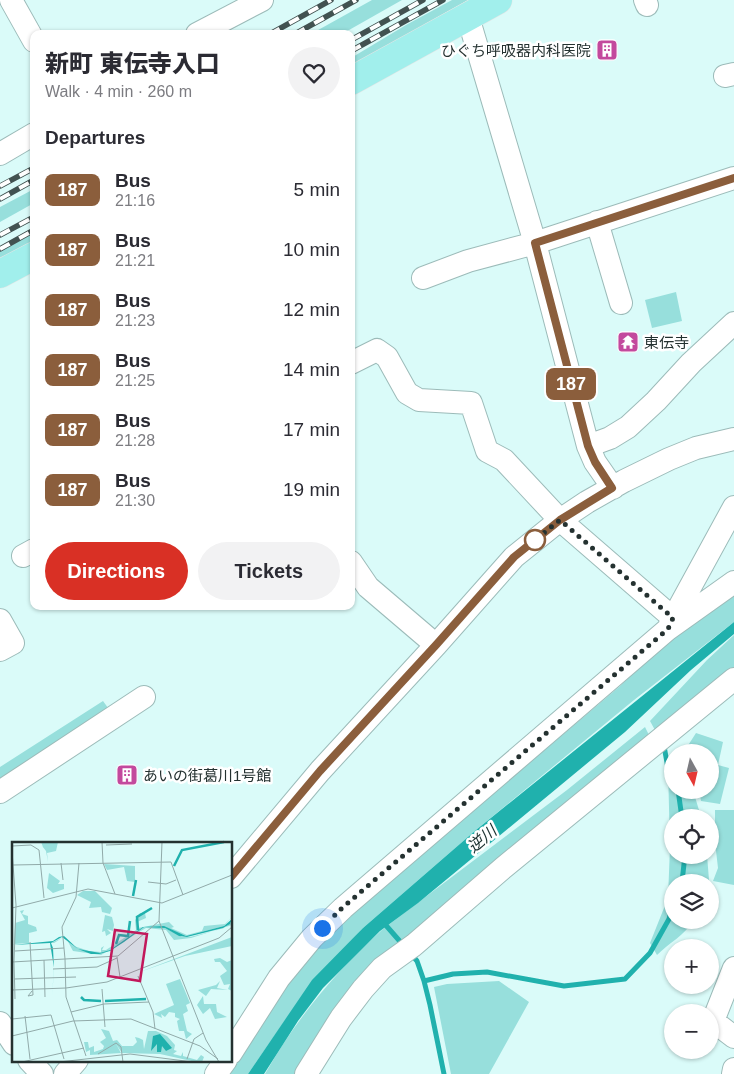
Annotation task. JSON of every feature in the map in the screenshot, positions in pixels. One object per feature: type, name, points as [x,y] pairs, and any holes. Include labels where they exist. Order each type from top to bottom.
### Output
[{"type":"main road","points":[[355,79],[498,0]]},
{"type":"main road","points":[[0,274],[30,258]]},
{"type":"street","points":[[205,30],[262,0]]},
{"type":"street","points":[[18,2],[30,31]]},
{"type":"street","points":[[468,17],[535,243],[588,446],[595,462],[612,488]]},
{"type":"street","points":[[0,154],[30,136]]},
{"type":"street","points":[[423,278],[468,260],[535,243],[734,178]]},
{"type":"street","points":[[597,222],[621,303]]},
{"type":"street","points":[[588,446],[610,438],[628,427],[656,401],[691,363],[734,323]]},
{"type":"street","points":[[355,361],[377,350],[387,358],[407,393],[420,400],[471,403],[487,451],[504,460],[560,520],[670,624]]},
{"type":"street","points":[[232,876],[320,771],[514,557],[560,520],[612,488],[669,459],[696,448],[734,439]]},
{"type":"street","points":[[670,624],[734,507]]},
{"type":"street","points":[[355,568],[368,587],[436,645]]},
{"type":"street","points":[[232,1051],[279,978],[312,938],[342,908],[670,624],[734,582]]},
{"type":"street","points":[[0,620],[13,643],[0,650]]},
{"type":"street","points":[[306,1074],[341,1018],[370,982],[395,958],[414,945],[503,868],[734,679]]},
{"type":"street","points":[[0,792],[144,697]]},
{"type":"street","points":[[734,968],[713,1021],[734,1037]]},
{"type":"street","points":[[0,1023],[12,1041]]},
{"type":"street","points":[[31,1062],[42,1074]]},
{"type":"street","points":[[65,1074],[75,1062]]},
{"type":"street","points":[[216,1074],[225,1062]]},
{"type":"street","points":[[733,1074],[734,1069]]},
{"type":"shaded area","points":[[372,0],[402,0],[349,30],[318,30]]},
{"type":"shaded area","points":[[452,0],[468,0],[355,64],[355,56]]},
{"type":"shaded area","points":[[30,191],[30,205],[0,222],[0,207]]},
{"type":"shaded area","points":[[30,233],[30,248],[0,265],[0,250]]},
{"type":"shaded area","points":[[676,292],[682,321],[652,328],[645,300]]},
{"type":"shaded area","points":[[734,583],[734,622],[634,700],[476,830],[363,928],[306,990],[248,1074],[224,1074],[276,986],[365,902],[619,687],[674,635]]},
{"type":"shaded area","points":[[734,635],[734,668],[656,732],[650,721],[707,660]]},
{"type":"shaded area","points":[[103,701],[111,712],[0,787],[0,767]]},
{"type":"shaded area","points":[[645,727],[650,737],[399,947],[297,1074],[265,1074],[290,1034],[318,997],[349,962],[383,929],[567,790]]},
{"type":"shaded area","points":[[696,733],[723,742],[719,760],[719,744],[689,744]]},
{"type":"shaded area","points":[[719,765],[729,768],[720,804],[701,801],[701,799],[719,799]]},
{"type":"shaded area","points":[[669,799],[696,799],[699,809],[669,809]]},
{"type":"shaded area","points":[[719,810],[734,810],[734,885],[719,882],[719,874],[716,874],[718,868]]},
{"type":"shaded area","points":[[669,864],[708,864],[709,874],[669,874]]},
{"type":"shaded area","points":[[664,908],[664,929],[687,929],[677,939],[664,939],[664,949],[657,955],[650,943]]},
{"type":"shaded area","points":[[499,981],[529,1002],[489,1074],[451,1074],[434,987],[447,984]]},
{"type":"water","name":"逆川","points":[[734,622],[734,634],[691,670],[625,732],[418,903],[380,931],[323,988],[298,1021],[264,1074],[248,1074],[312,980],[363,928],[476,830]]},
{"type":"waterway","points":[[679,799],[681,809]]},
{"type":"waterway","points":[[683,874],[684,864]]},
{"type":"waterway","points":[[383,922],[404,946]]},
{"type":"waterway","points":[[444,1074],[424,981],[453,974],[487,972],[564,986],[625,979],[650,953],[664,928]]},
{"type":"waterway","points":[[411,954],[417,961],[424,981]]},
{"type":"railway","points":[[277,30],[331,0]]},
{"type":"railway","points":[[302,30],[356,0]]},
{"type":"railway","points":[[355,38],[423,0]]},
{"type":"railway","points":[[355,49],[443,0]]},
{"type":"railway","points":[[0,186],[30,170]]},
{"type":"railway","points":[[0,199],[30,182]]},
{"type":"railway","points":[[0,235],[30,219]]},
{"type":"railway","points":[[0,249],[30,232]]},
{"type":"bus line","name":"187","points":[[232,876],[320,771],[514,557],[560,520],[612,488],[595,462],[588,446],[535,243],[734,178]]},
{"type":"place","name":"ひぐち呼吸器内科医院","points":[[607,50]]},
{"type":"place","name":"東伝寺","points":[[628,342]]},
{"type":"place","name":"あいの街葛川1号館","points":[[127,775]]},
{"type":"route","points":[[322,928],[342,908],[668,629],[673,618],[560,520],[535,540]]}]
